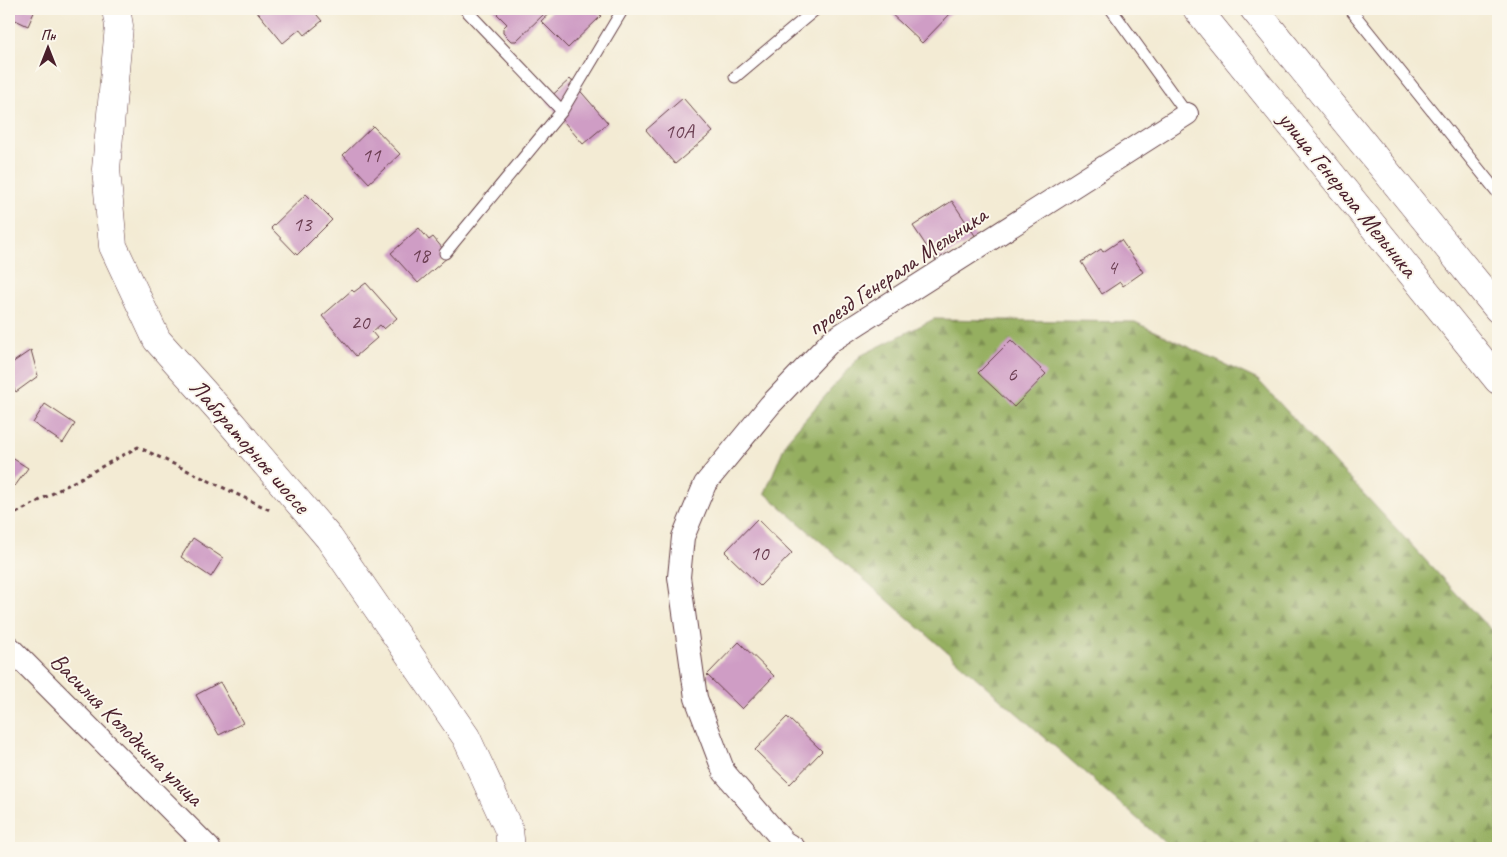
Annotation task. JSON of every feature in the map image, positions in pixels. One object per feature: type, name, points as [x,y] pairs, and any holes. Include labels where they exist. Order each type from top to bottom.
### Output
[{"type":"main road","name":"Лабораторное шоссе","points":[[116,9],[119,26],[106,169],[113,246],[157,340],[329,538],[466,737],[509,830],[511,848]]},
{"type":"main road","name":"улица Генерала Мельника","points":[[1197,9],[1498,380]]},
{"type":"main road","name":"улица Генерала Мельника","points":[[1254,9],[1498,308]]},
{"type":"street","name":"проезд Генерала Мельника","points":[[794,848],[784,842],[724,772],[696,698],[678,577],[683,537],[705,484],[770,405],[831,341],[1187,114]]},
{"type":"street","name":"Василия Колодкина улица","points":[[9,646],[209,848]]},
{"type":"lane","points":[[465,9],[562,111]]},
{"type":"lane","points":[[445,253],[562,111],[623,9]]},
{"type":"lane","points":[[735,77],[816,9]]},
{"type":"lane","points":[[1111,9],[1187,114]]},
{"type":"lane","points":[[1350,9],[1498,193]]},
{"type":"path","points":[[9,517],[138,447],[277,514]]},
{"type":"green space","points":[[934,319],[1135,322],[1258,380],[1482,621],[1498,635],[1498,848],[1171,848],[765,493],[787,440],[860,356]]},
{"type":"building","points":[[9,9],[35,10],[28,26],[9,17]]},
{"type":"building","points":[[255,9],[312,9],[322,21],[305,35],[300,29],[283,43]]},
{"type":"building","points":[[492,9],[539,9],[544,14],[516,41],[511,41],[503,33],[503,28],[507,24]]},
{"type":"building","points":[[554,9],[595,9],[601,16],[568,48],[541,21]]},
{"type":"building","points":[[886,9],[952,9],[954,10],[922,43]]},
{"type":"building","points":[[570,79],[608,123],[583,144],[546,101]]},
{"type":"building","points":[[683,98],[713,132],[675,164],[646,130]]},
{"type":"building","points":[[373,126],[400,154],[369,183],[343,155]]},
{"type":"building","points":[[306,194],[332,220],[297,255],[271,228]]},
{"type":"building","points":[[952,201],[976,237],[937,262],[913,226]]},
{"type":"building","points":[[419,228],[429,240],[433,237],[449,256],[418,283],[391,253]]},
{"type":"building","points":[[1121,240],[1143,272],[1123,286],[1120,282],[1102,294],[1081,262],[1101,249],[1103,252]]},
{"type":"building","points":[[366,283],[397,318],[384,329],[380,325],[372,332],[377,338],[356,356],[322,316],[352,290],[354,292]]},
{"type":"building","points":[[1011,340],[1046,374],[1014,407],[978,373]]},
{"type":"building","points":[[31,350],[38,376],[16,392],[9,381],[9,365]]},
{"type":"building","points":[[45,404],[75,424],[63,443],[33,423]]},
{"type":"building","points":[[9,456],[28,468],[15,486],[9,482]]},
{"type":"building","points":[[757,519],[792,553],[760,586],[725,552]]},
{"type":"building","points":[[193,538],[223,558],[211,577],[181,557]]},
{"type":"building","points":[[739,642],[774,676],[742,709],[707,675]]},
{"type":"building","points":[[220,682],[243,723],[219,735],[196,695]]},
{"type":"building","points":[[787,717],[822,751],[790,784],[755,750]]}]
